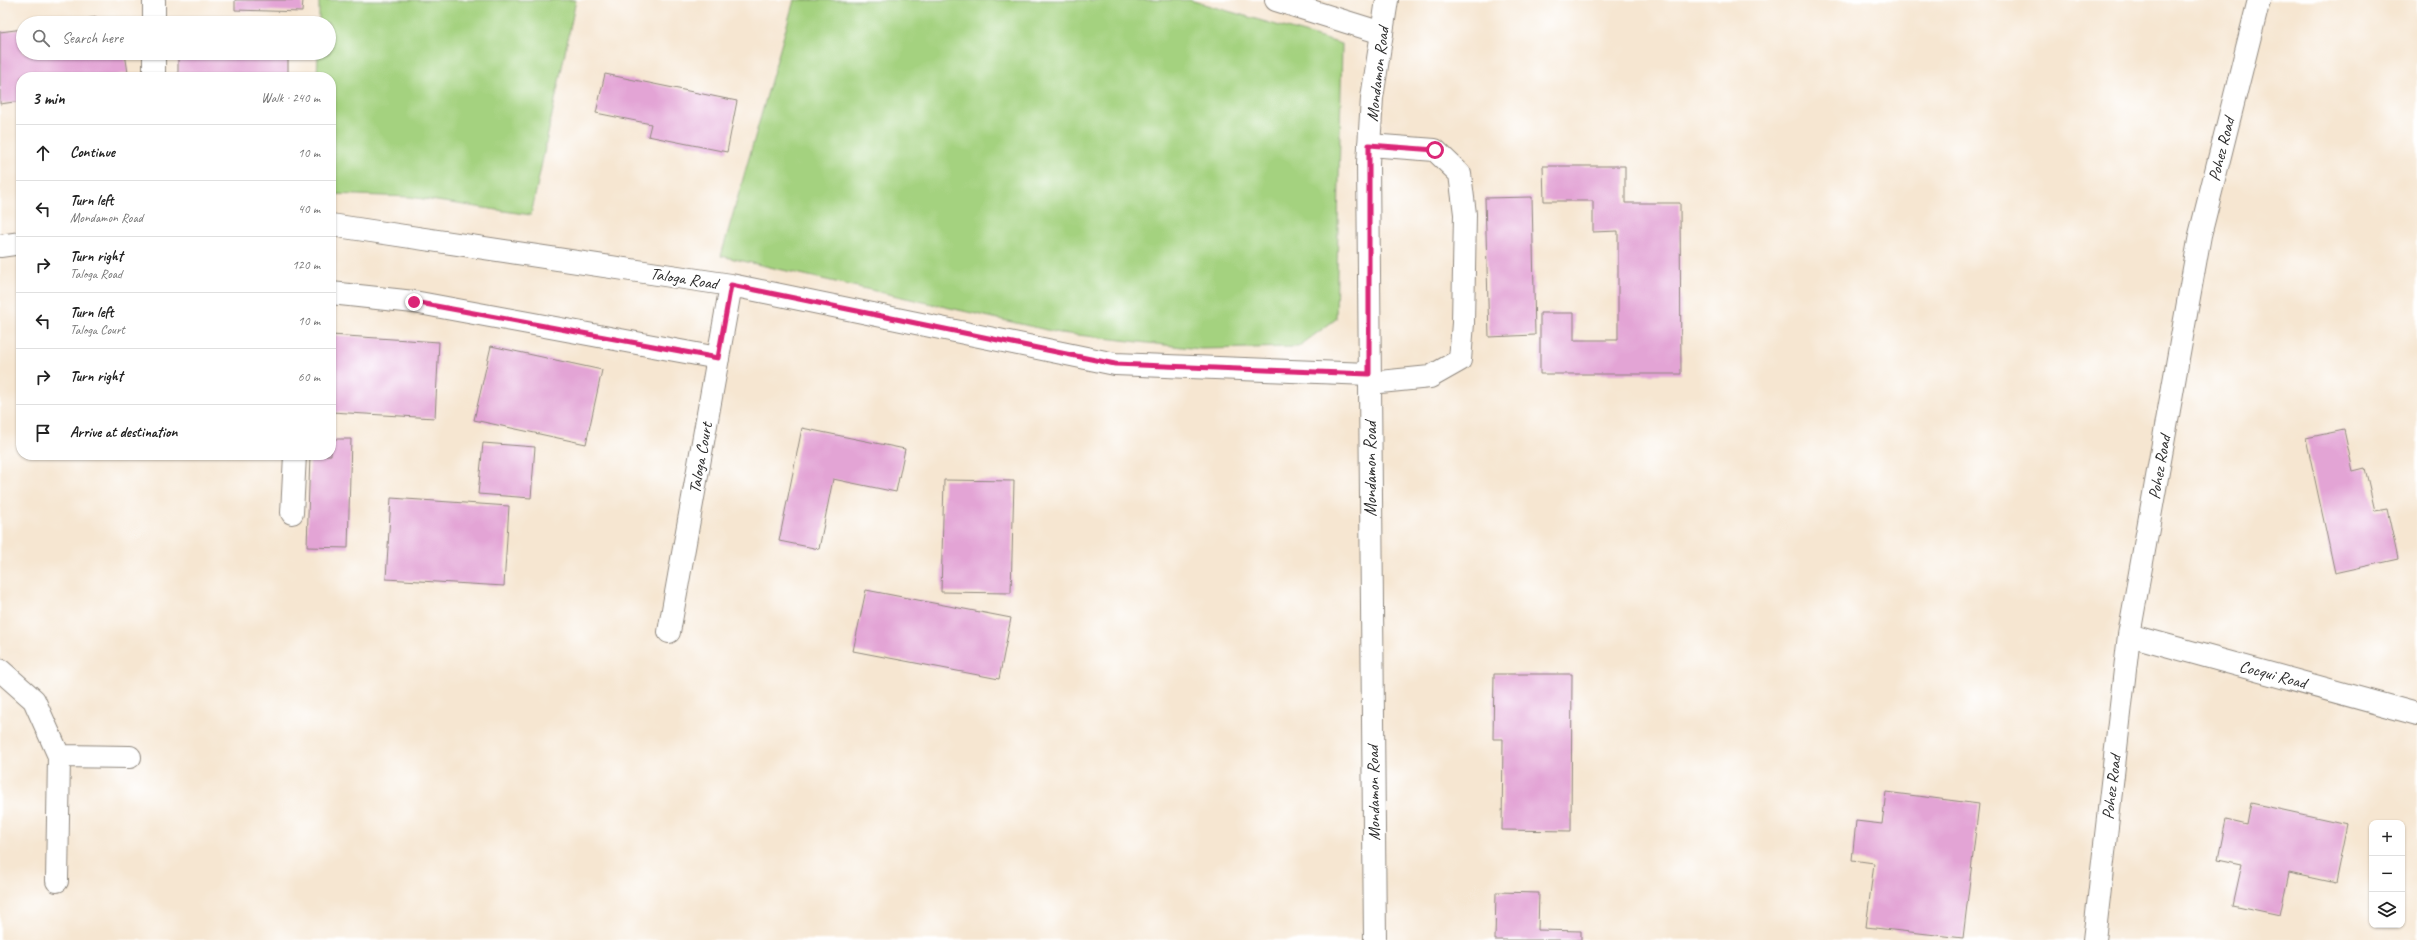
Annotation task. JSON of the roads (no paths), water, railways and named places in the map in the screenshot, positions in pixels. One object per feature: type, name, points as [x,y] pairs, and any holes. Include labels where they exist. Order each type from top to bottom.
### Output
[{"type":"street","points":[[154,0],[154,16]]},
{"type":"street","points":[[1276,0],[1309,5],[1382,33]]},
{"type":"street","name":"Mondamon Road","points":[[1374,940],[1369,378],[1369,145],[1372,98],[1388,0]]},
{"type":"street","name":"Pohez Road","points":[[2094,940],[2129,635],[2200,235],[2259,0]]},
{"type":"street","points":[[154,60],[154,72]]},
{"type":"street","name":"Taloga Road","points":[[336,226],[731,285],[1115,364],[1369,378],[1430,377],[1460,360],[1463,323],[1465,214],[1460,174],[1435,150],[1369,145]]},
{"type":"street","points":[[0,246],[16,244]]},
{"type":"street","name":"Taloga Court","points":[[669,632],[731,285]]},
{"type":"street","points":[[336,294],[414,302],[718,358]]},
{"type":"street","points":[[292,512],[294,460]]},
{"type":"street","name":"Cocqui Road","points":[[2129,635],[2417,714]]},
{"type":"street","points":[[0,670],[34,700],[59,756],[57,881]]},
{"type":"street","points":[[59,756],[130,756]]}]
